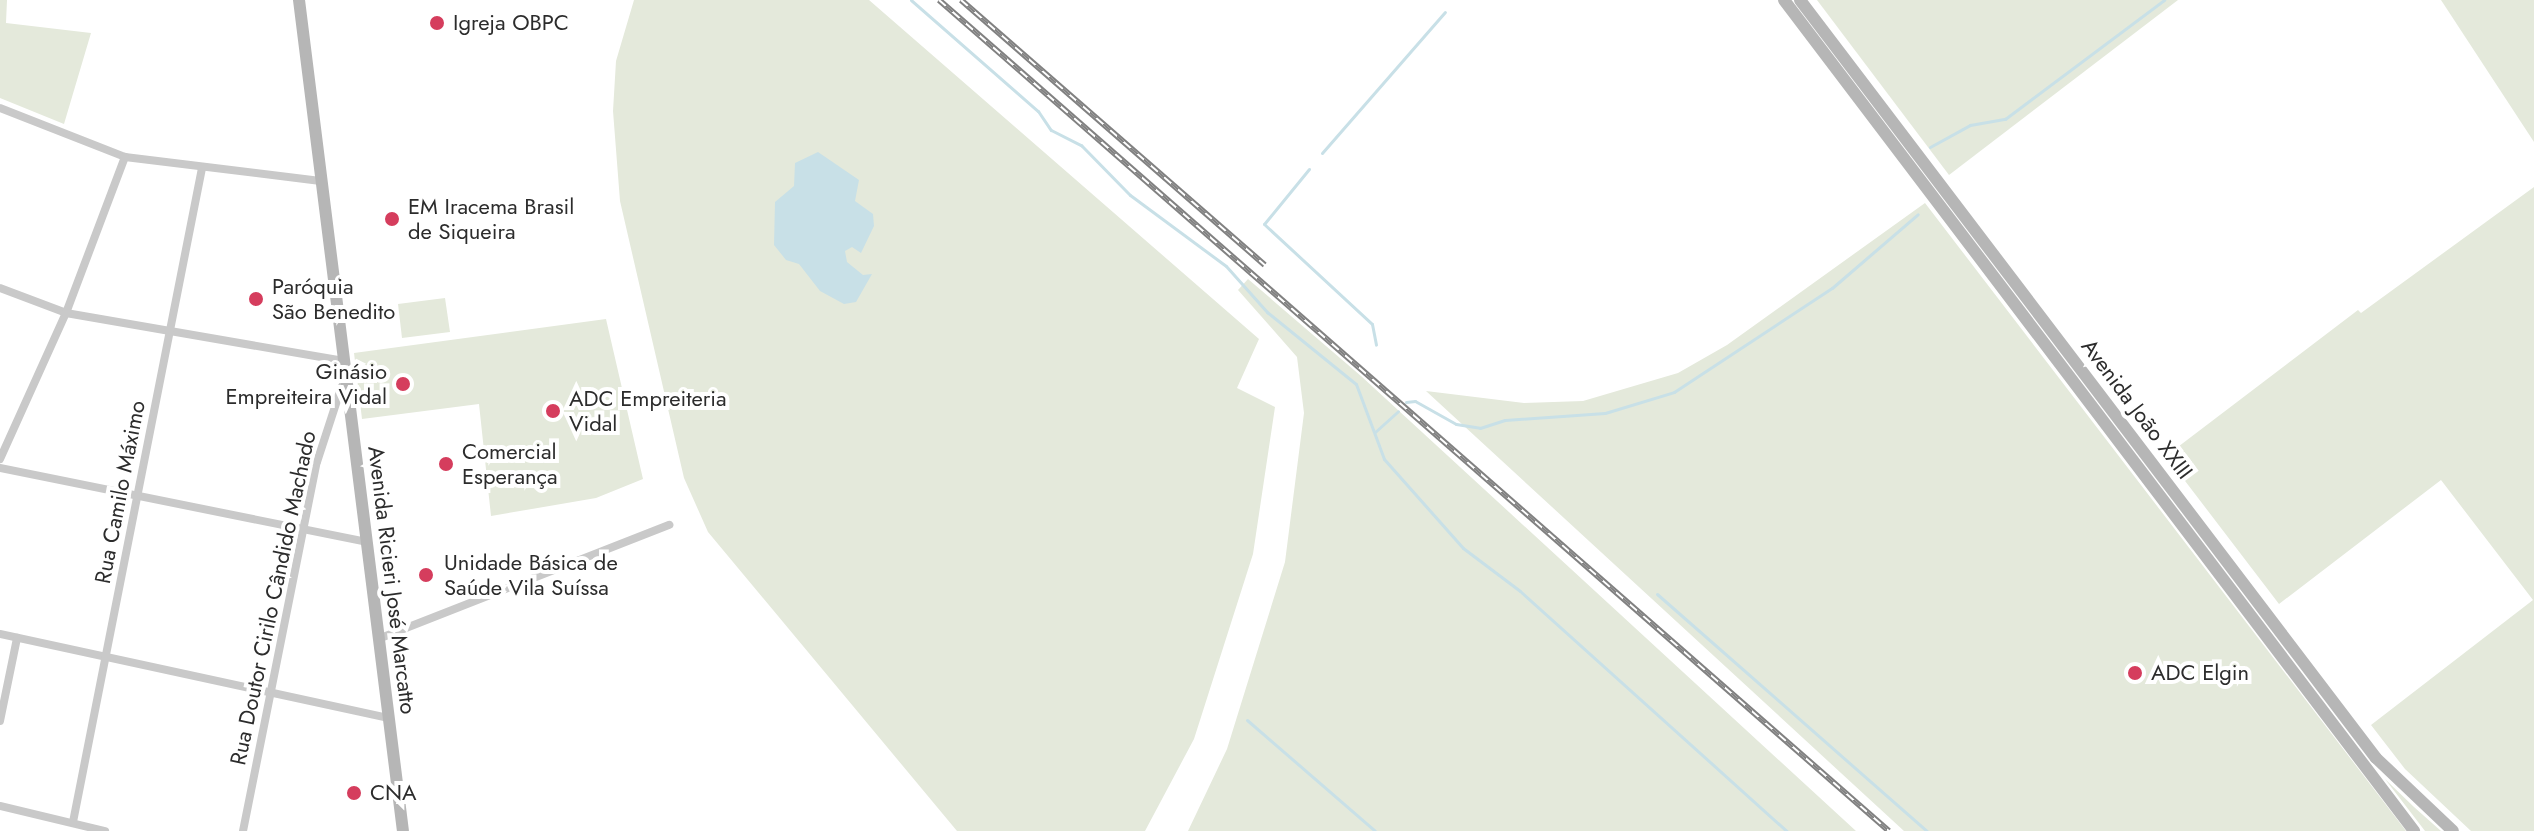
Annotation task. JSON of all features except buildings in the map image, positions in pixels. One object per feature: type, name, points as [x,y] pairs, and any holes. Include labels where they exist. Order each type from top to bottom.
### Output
[{"type":"main road","name":"Avenida Ricieri José Marcatto","points":[[299,0],[403,831]]},
{"type":"main road","name":"Avenida João XXIII","points":[[1784,0],[2414,831]]},
{"type":"main road","name":"Avenida João XXIII","points":[[1800,0],[2376,758],[2453,831]]},
{"type":"street","points":[[0,108],[125,157],[321,181]]},
{"type":"street","points":[[0,459],[66,313],[125,157]]},
{"type":"street","name":"Rua Camilo Máximo","points":[[73,822],[202,168]]},
{"type":"street","points":[[0,288],[66,313],[345,368]]},
{"type":"street","name":"Rua Doutor Cirilo Cândido Machado","points":[[243,831],[303,529],[329,415],[345,368]]},
{"type":"street","points":[[0,468],[367,542]]},
{"type":"street","points":[[378,639],[669,525]]},
{"type":"street","points":[[0,634],[389,718]]},
{"type":"street","points":[[0,721],[17,638]]},
{"type":"street","points":[[0,806],[102,831]]},
{"type":"shaded area","points":[[0,0],[7,0],[6,23],[91,33],[64,124],[0,98]]},
{"type":"shaded area","points":[[634,0],[869,0],[1259,339],[1237,388],[1275,407],[1253,554],[1194,739],[1145,831],[957,831],[708,532],[684,478],[620,201],[613,111],[616,61]]},
{"type":"shaded area","points":[[1817,0],[2178,0],[1949,175]]},
{"type":"shaded area","points":[[2441,0],[2534,0],[2534,142]]},
{"type":"shaded area","points":[[2534,187],[2534,831],[2471,831],[2405,769],[2371,725],[2533,600],[2441,480],[2279,604],[2166,456],[2358,310],[2361,313]]},
{"type":"shaded area","points":[[1925,203],[2406,831],[1904,831],[1426,391],[1524,403],[1583,401],[1678,373],[1727,345]]},
{"type":"shaded area","points":[[1248,279],[1361,376],[1856,831],[1188,831],[1227,749],[1285,562],[1304,413],[1297,357],[1238,290]]},
{"type":"shaded area","points":[[445,298],[450,332],[402,338],[398,304]]},
{"type":"shaded area","name":"ADC Empreiteria Vidal","points":[[606,319],[643,479],[596,498],[491,516],[479,404],[362,419],[354,353]]},
{"type":"shaded area","points":[[2385,779],[2414,807],[2441,831],[2425,831]]},
{"type":"water","points":[[818,152],[859,180],[855,201],[873,214],[874,226],[861,253],[852,247],[845,251],[847,262],[863,275],[872,274],[856,302],[844,304],[820,291],[799,264],[786,260],[774,245],[775,202],[794,186],[795,163]]},
{"type":"waterway","points":[[911,0],[1038,111],[1051,130],[1081,145],[1130,195],[1226,266],[1267,312],[1356,384],[1384,459],[1463,548],[1520,591],[1787,831]]},
{"type":"waterway","points":[[1930,147],[1970,125],[2005,119],[2164,0]]},
{"type":"waterway","points":[[1322,153],[1445,12]]},
{"type":"waterway","points":[[1309,169],[1264,224],[1372,324],[1376,345]]},
{"type":"waterway","points":[[1406,402],[1415,401],[1456,424],[1480,428],[1505,420],[1605,413],[1674,392],[1832,288],[1918,214]]},
{"type":"waterway","points":[[1375,432],[1398,411]]},
{"type":"waterway","points":[[1657,594],[1927,831]]},
{"type":"waterway","points":[[1247,720],[1375,831]]},
{"type":"railway","points":[[939,0],[1889,831]]},
{"type":"railway","points":[[961,0],[1265,265]]},
{"type":"place","name":"Igreja OBPC","points":[[437,23]]},
{"type":"place","name":"EM Iracema Brasil de Siqueira","points":[[392,219]]},
{"type":"place","name":"Paróquia São Benedito","points":[[256,299]]},
{"type":"place","name":"Ginásio Empreiteira Vidal","points":[[403,384]]},
{"type":"place","name":"ADC Empreiteria Vidal","points":[[553,411]]},
{"type":"place","name":"Comercial Esperança","points":[[446,464]]},
{"type":"place","name":"Unidade Básica de Saúde Vila Suíssa","points":[[426,575]]},
{"type":"place","name":"ADC Elgin","points":[[2135,673]]},
{"type":"place","name":"CNA","points":[[354,793]]}]
